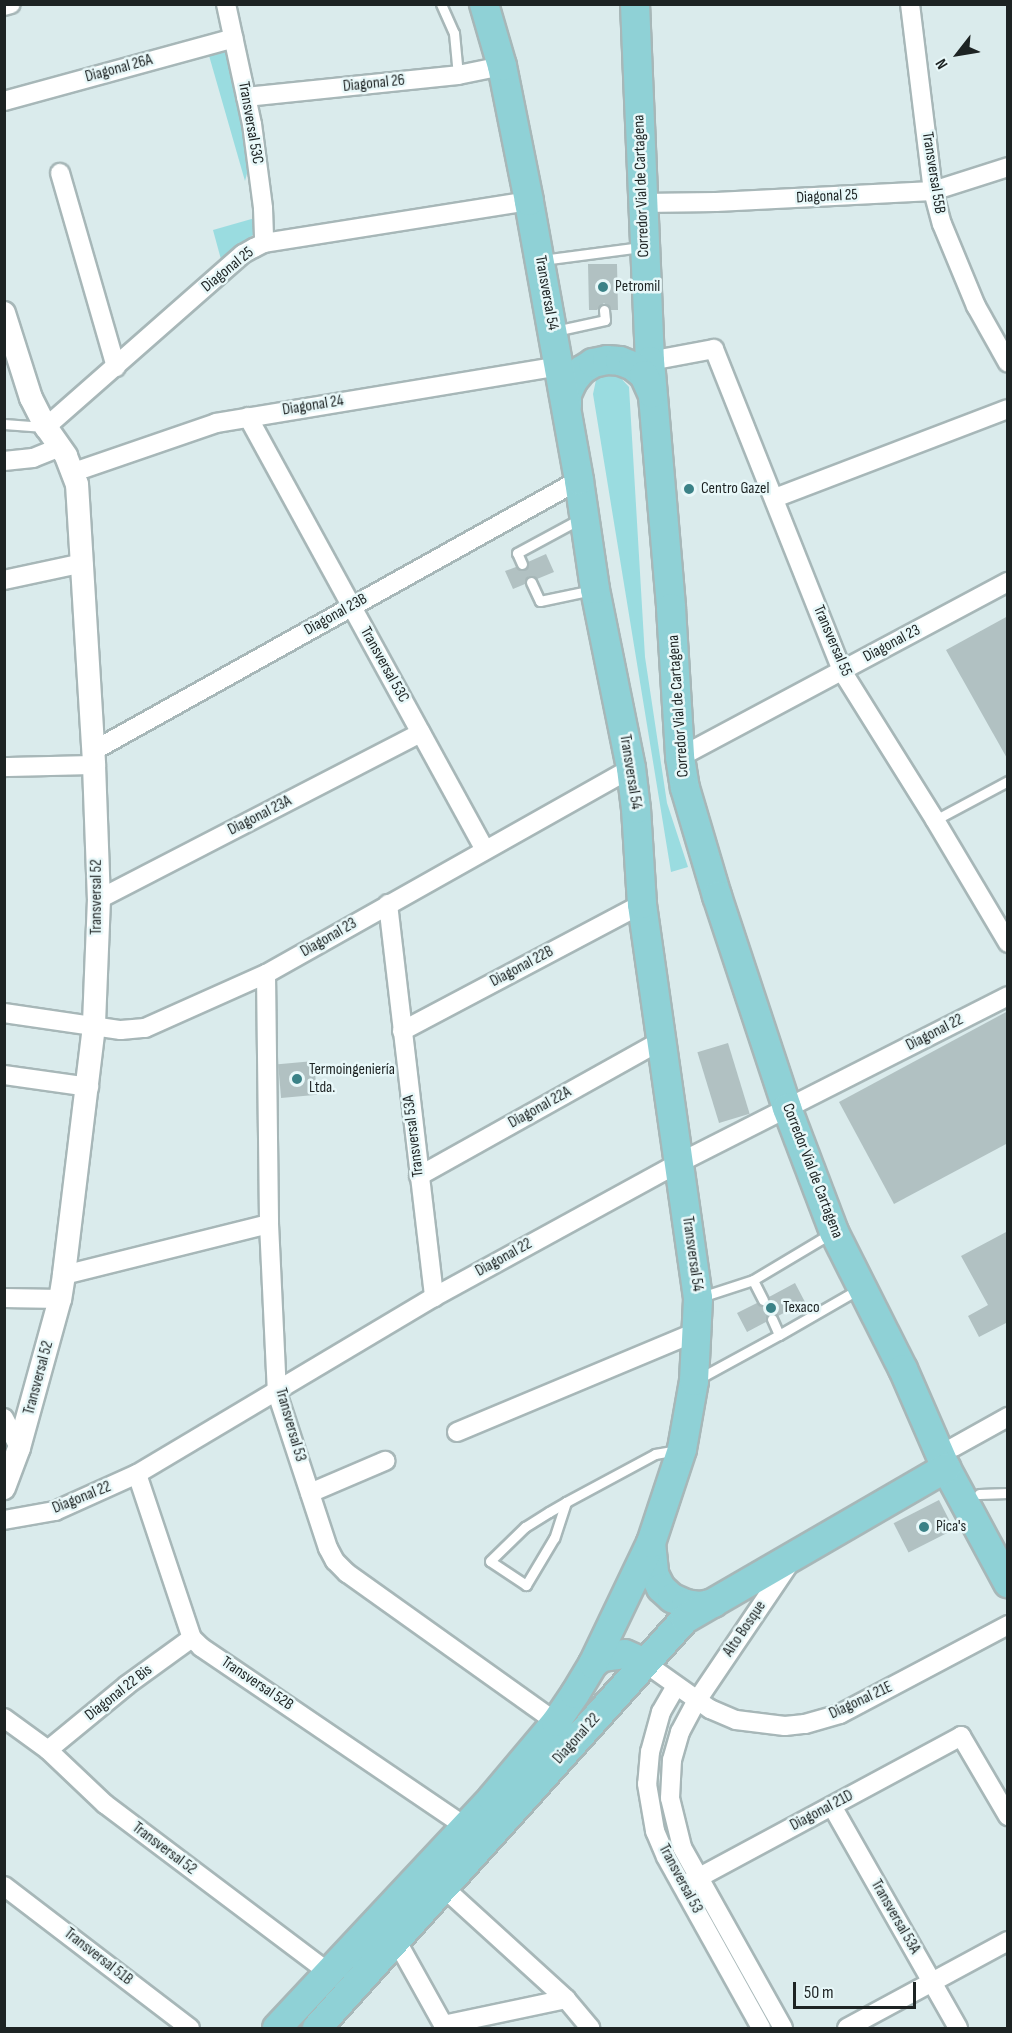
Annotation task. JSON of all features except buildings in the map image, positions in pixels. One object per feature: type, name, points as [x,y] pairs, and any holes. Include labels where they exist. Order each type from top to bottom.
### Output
[{"type":"main road","name":"Transversal 54","points":[[484,4],[502,66],[529,201],[579,480],[595,589],[631,768],[642,904],[698,1298],[694,1381],[682,1449],[651,1543]]},
{"type":"main road","name":"Corredor Vial de Cartagena","points":[[635,4],[650,361],[685,788],[717,896],[787,1108],[834,1232],[950,1458],[1008,1584]]},
{"type":"main road","points":[[567,410],[567,394],[573,381],[593,363],[606,360],[626,363],[644,375],[650,385],[654,401]]},
{"type":"main road","name":"Corredor Vial de Cartagena","points":[[950,1458],[979,1494],[1008,1547]]},
{"type":"main road","name":"Diagonal 22","points":[[316,2028],[685,1619],[794,1557],[950,1458]]},
{"type":"main road","points":[[651,1543],[654,1574],[661,1587],[672,1598],[686,1604],[701,1606],[716,1602]]},
{"type":"main road","name":"Diagonal 22","points":[[277,2028],[465,1827],[556,1722],[593,1664],[651,1543]]},
{"type":"main road","points":[[593,1664],[613,1654],[625,1654],[645,1663]]},
{"type":"street","points":[[4,6],[10,4]]},
{"type":"street","name":"Transversal 53C","points":[[226,4],[246,97],[263,208],[264,243]]},
{"type":"street","name":"Transversal 55B","points":[[910,4],[933,192],[942,224],[976,306],[1008,363]]},
{"type":"street","name":"Diagonal 26A","points":[[4,101],[234,38]]},
{"type":"street","name":"Diagonal 26","points":[[246,97],[458,75],[502,66]]},
{"type":"street","name":"Diagonal 25","points":[[643,203],[933,192],[1008,167]]},
{"type":"street","points":[[60,173],[116,368]]},
{"type":"street","name":"Diagonal 25","points":[[46,427],[116,368],[243,254],[264,243],[529,201]]},
{"type":"street","name":"Transversal 52","points":[[4,313],[20,367],[46,427],[74,472],[77,484],[83,563],[99,899],[89,1087],[64,1275],[60,1299],[19,1448],[4,1488]]},
{"type":"street","name":"Transversal 55","points":[[650,361],[714,349],[842,671],[936,820],[1008,943]]},
{"type":"street","name":"Diagonal 24","points":[[74,472],[177,435],[248,417],[559,366]]},
{"type":"street","points":[[775,498],[1008,409]]},
{"type":"street","name":"Transversal 53C","points":[[248,417],[485,849]]},
{"type":"street","points":[[4,461],[33,458],[60,447]]},
{"type":"street","name":"Diagonal 23B","points":[[4,767],[93,758],[351,607],[579,480]]},
{"type":"street","points":[[4,580],[83,563]]},
{"type":"street","name":"Diagonal 23","points":[[681,757],[1008,582]]},
{"type":"street","name":"Diagonal 23A","points":[[99,899],[421,733]]},
{"type":"street","name":"Diagonal 23","points":[[4,1013],[121,1030],[145,1028],[266,974],[631,768]]},
{"type":"street","name":"Transversal 53A","points":[[388,904],[434,1297]]},
{"type":"street","name":"Diagonal 22B","points":[[402,1031],[642,904]]},
{"type":"street","name":"Transversal 53","points":[[266,974],[269,1224],[277,1393],[328,1548],[335,1561],[347,1573],[556,1722]]},
{"type":"street","name":"Diagonal 22","points":[[4,1520],[55,1511],[137,1474],[277,1393],[434,1297],[679,1163],[1008,996]]},
{"type":"street","name":"Diagonal 22A","points":[[419,1176],[662,1040]]},
{"type":"street","points":[[4,1075],[89,1087]]},
{"type":"street","points":[[64,1275],[269,1224]]},
{"type":"street","points":[[4,1298],[60,1299]]},
{"type":"street","points":[[457,1432],[698,1331]]},
{"type":"street","points":[[4,1418],[19,1448]]},
{"type":"street","name":"Diagonal 22","points":[[950,1458],[1008,1418]]},
{"type":"street","points":[[310,1493],[385,1461]]},
{"type":"street","points":[[137,1474],[192,1638]]},
{"type":"street","name":"Alto Bosque","points":[[696,1702],[794,1557]]},
{"type":"street","name":"Diagonal 21E","points":[[645,1663],[696,1702],[736,1720],[759,1725],[805,1724],[840,1714],[1008,1625]]},
{"type":"street","name":"Diagonal 22 Bis","points":[[48,1750],[127,1685],[192,1638]]},
{"type":"street","name":"Transversal 52B","points":[[192,1638],[201,1647],[465,1827]]},
{"type":"street","name":"Transversal 53","points":[[676,1686],[656,1728],[650,1752],[648,1784],[655,1831],[666,1857],[691,1882],[783,2028]]},
{"type":"street","name":"Transversal 53","points":[[696,1702],[680,1732],[672,1760],[670,1797],[674,1821],[691,1882],[760,2028]]},
{"type":"street","name":"Transversal 52","points":[[4,1718],[48,1750],[105,1804],[329,1973]]},
{"type":"street","name":"Diagonal 21D","points":[[691,1882],[961,1736],[1008,1816]]},
{"type":"street","name":"Transversal 53A","points":[[832,1806],[958,2028]]},
{"type":"street","name":"Transversal 51B","points":[[4,1886],[190,2028]]},
{"type":"street","points":[[443,1887],[567,1999],[590,2028]]},
{"type":"street","points":[[395,1938],[444,2027],[567,1999]]},
{"type":"street","points":[[847,2028],[1008,1941]]},
{"type":"lane","points":[[441,4],[454,33],[458,75]]},
{"type":"lane","points":[[539,260],[645,247]]},
{"type":"lane","points":[[602,253],[603,264]]},
{"type":"lane","points":[[553,331],[605,320],[604,310]]},
{"type":"lane","points":[[4,424],[46,427]]},
{"type":"lane","points":[[522,564],[517,553],[584,516]]},
{"type":"lane","points":[[531,582],[540,601],[595,589]]},
{"type":"lane","points":[[936,820],[1008,781]]},
{"type":"lane","points":[[698,1298],[753,1280],[834,1232]]},
{"type":"lane","points":[[753,1280],[763,1300]]},
{"type":"lane","points":[[694,1381],[861,1288]]},
{"type":"lane","points":[[772,1319],[779,1335]]},
{"type":"lane","points":[[566,1502],[554,1538],[526,1585],[490,1561],[525,1527],[566,1502],[655,1454],[682,1449]]},
{"type":"lane","points":[[979,1494],[1008,1493]]},
{"type":"shaded area","points":[[224,48],[244,100],[251,158],[245,181],[208,52]]},
{"type":"shaded area","points":[[255,218],[255,233],[222,263],[213,230]]},
{"type":"shaded area","points":[[611,372],[618,375],[629,387],[645,657],[667,803],[688,867],[671,872],[593,394],[596,380]]},
{"type":"place","name":"Petromil","points":[[603,287]]},
{"type":"place","name":"Centro Gazel","points":[[689,489]]},
{"type":"place","name":"Termoingeniería Ltda.","points":[[297,1079]]},
{"type":"place","name":"Texaco","points":[[771,1308]]},
{"type":"place","name":"Pica's","points":[[924,1527]]}]
